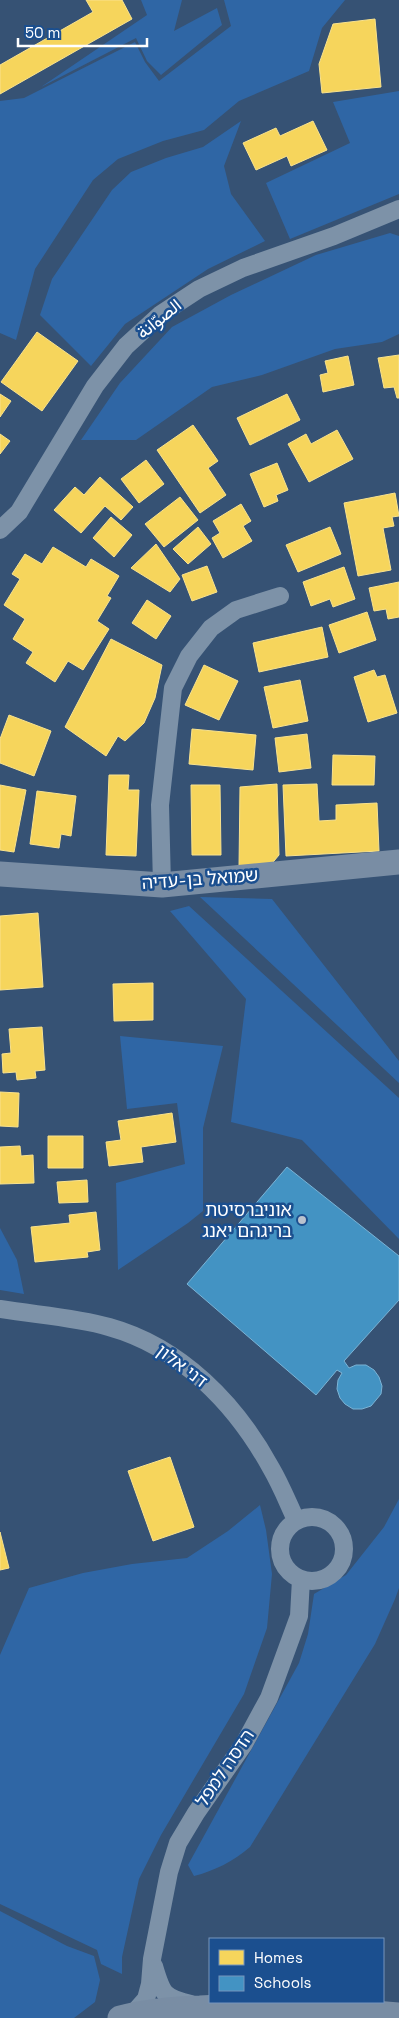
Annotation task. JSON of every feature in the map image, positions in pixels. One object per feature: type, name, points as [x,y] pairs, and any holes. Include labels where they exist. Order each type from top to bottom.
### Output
[{"type":"street","name":"الصوّانة","points":[[0,530],[18,512],[95,386],[126,346],[161,314],[199,289],[243,268],[334,236],[399,208]]},
{"type":"street","points":[[162,884],[160,805],[166,734],[173,688],[189,656],[211,628],[236,610],[280,596]]},
{"type":"street","name":"שמואל בן-עדיה","points":[[0,874],[162,884],[399,862]]},
{"type":"street","name":"דני אלון","points":[[0,1309],[115,1328],[144,1339],[188,1366],[210,1386],[249,1433],[271,1468],[296,1520]]},
{"type":"street","points":[[309,1516],[321,1517],[332,1522],[340,1530],[345,1542],[345,1554],[342,1563],[335,1572],[326,1578],[314,1581],[301,1579],[288,1571],[280,1553],[280,1542],[284,1531],[296,1520],[309,1516]]},
{"type":"street","name":"הדסה למפל","points":[[126,2016],[146,1999],[169,1872],[178,1843],[188,1825],[244,1744],[269,1698],[299,1616],[301,1579]]},
{"type":"street","name":"הדסה למפל","points":[[152,1959],[160,1987],[165,1996],[174,2001],[207,2007]]},
{"type":"street","points":[[126,2016],[207,2007],[259,2006],[314,2008],[399,2015]]},
{"type":"shaded area","points":[[141,0],[182,0],[174,31],[217,8],[222,25],[161,75],[147,61],[136,38],[41,87],[147,15]]},
{"type":"shaded area","points":[[224,0],[345,0],[322,28],[309,71],[239,101],[204,130],[163,141],[118,159],[93,180],[35,269],[16,340],[0,333],[0,101],[24,98],[135,42],[145,62],[159,81],[231,26]]},
{"type":"shaded area","points":[[399,91],[399,194],[290,239],[266,183],[350,143],[333,102]]},
{"type":"shaded area","points":[[241,121],[224,166],[231,194],[265,241],[208,269],[125,324],[91,366],[40,315],[52,279],[112,190],[131,172],[166,158],[203,147]]},
{"type":"shaded area","points":[[390,233],[399,236],[399,334],[382,342],[335,349],[262,375],[212,387],[136,440],[81,440],[120,383],[172,327],[231,295],[316,255]]},
{"type":"shaded area","points":[[200,897],[272,899],[399,1061],[399,1083]]},
{"type":"shaded area","points":[[189,906],[399,1098],[399,1239],[302,1140],[231,1122],[246,999],[170,911]]},
{"type":"shaded area","points":[[120,1036],[223,1046],[203,1128],[203,1211],[118,1270],[116,1183],[185,1164],[177,1103],[127,1109]]},
{"type":"shaded area","points":[[0,1228],[17,1260],[24,1294],[0,1290]]},
{"type":"shaded area","points":[[399,1499],[399,1588],[375,1644],[250,1847],[223,1865],[194,1876],[188,1865],[299,1663],[308,1634],[314,1594],[346,1575],[384,1527]]},
{"type":"shaded area","points":[[260,1505],[266,1530],[272,1574],[267,1628],[244,1694],[161,1835],[139,1879],[122,1957],[122,1974],[101,1964],[97,1950],[0,1904],[0,1655],[29,1588],[83,1573],[132,1564],[187,1558],[228,1531]]},
{"type":"shaded area","points":[[0,1911],[67,1946],[94,1956],[100,1980],[95,2002],[74,2018],[0,2018]]},
{"type":"building: Homes","points":[[86,0],[122,0],[132,19],[0,94],[0,65],[93,12]]},
{"type":"building: Homes","points":[[375,19],[381,87],[322,93],[319,64],[333,24]]},
{"type":"building: Homes","points":[[313,121],[327,150],[291,166],[287,156],[256,170],[243,143],[276,128],[280,136]]},
{"type":"building: Homes","points":[[37,332],[78,361],[42,411],[1,382]]},
{"type":"building: Homes","points":[[399,355],[399,398],[397,398],[394,387],[384,388],[378,358]]},
{"type":"building: Homes","points":[[348,356],[354,385],[323,392],[320,375],[328,373],[325,361]]},
{"type":"building: Homes","points":[[0,394],[11,401],[0,417]]},
{"type":"building: Homes","points":[[287,394],[300,420],[250,445],[237,418]]},
{"type":"building: Homes","points":[[193,425],[218,461],[208,468],[226,495],[200,513],[157,450]]},
{"type":"building: Homes","points":[[337,430],[353,459],[309,482],[288,444],[306,434],[311,444]]},
{"type":"building: Homes","points":[[0,434],[10,441],[0,454]]},
{"type":"building: Homes","points":[[146,460],[164,484],[139,503],[121,479]]},
{"type":"building: Homes","points":[[277,463],[288,490],[276,495],[278,501],[264,507],[250,474]]},
{"type":"building: Homes","points":[[100,477],[133,507],[121,520],[105,506],[81,533],[54,510],[75,487],[84,495]]},
{"type":"building: Homes","points":[[395,493],[399,516],[392,517],[394,526],[383,528],[391,570],[358,576],[344,503]]},
{"type":"building: Homes","points":[[180,497],[198,520],[164,547],[145,524]]},
{"type":"building: Homes","points":[[241,504],[251,521],[243,526],[252,541],[223,558],[212,538],[220,533],[213,521]]},
{"type":"building: Homes","points":[[111,517],[132,535],[114,557],[93,538]]},
{"type":"building: Homes","points":[[198,527],[211,544],[188,564],[173,549]]},
{"type":"building: Homes","points":[[330,527],[341,554],[298,572],[286,545]]},
{"type":"building: Homes","points":[[156,544],[180,579],[170,592],[131,568]]},
{"type":"building: Homes","points":[[53,547],[86,567],[91,559],[119,576],[107,596],[111,598],[97,621],[109,629],[83,670],[68,661],[55,682],[26,663],[33,652],[13,639],[25,619],[4,605],[20,579],[12,574],[25,554],[42,564]]},
{"type":"building: Homes","points":[[207,566],[217,592],[192,601],[182,575]]},
{"type":"building: Homes","points":[[344,567],[355,599],[333,607],[330,599],[311,606],[303,582]]},
{"type":"building: Homes","points":[[399,582],[399,617],[388,619],[386,609],[374,611],[369,588]]},
{"type":"building: Homes","points":[[147,600],[171,616],[156,639],[132,623]]},
{"type":"building: Homes","points":[[367,612],[376,640],[339,653],[329,625]]},
{"type":"building: Homes","points":[[322,627],[328,657],[259,672],[253,643]]},
{"type":"building: Homes","points":[[111,639],[162,665],[155,698],[144,723],[125,741],[118,736],[106,756],[65,727]]},
{"type":"building: Homes","points":[[204,665],[238,681],[219,720],[185,705]]},
{"type":"building: Homes","points":[[374,670],[377,677],[385,675],[397,713],[368,722],[354,677]]},
{"type":"building: Homes","points":[[300,680],[308,721],[273,728],[264,687]]},
{"type":"building: Homes","points":[[9,715],[51,731],[34,776],[0,763],[0,739]]},
{"type":"building: Homes","points":[[192,729],[256,735],[253,770],[189,764]]},
{"type":"building: Homes","points":[[307,734],[311,768],[279,772],[275,738]]},
{"type":"building: Homes","points":[[333,755],[375,756],[374,785],[332,785]]},
{"type":"building: Homes","points":[[109,775],[129,775],[128,790],[139,790],[136,856],[106,855]]},
{"type":"building: Homes","points":[[277,784],[279,855],[269,867],[239,867],[240,787]]},
{"type":"building: Homes","points":[[317,784],[319,821],[336,820],[336,805],[377,803],[379,851],[286,856],[283,785]]},
{"type":"building: Homes","points":[[0,785],[26,790],[14,852],[0,850]]},
{"type":"building: Homes","points":[[191,785],[220,785],[221,855],[192,855]]},
{"type":"building: Homes","points":[[37,791],[76,796],[71,836],[61,834],[59,848],[30,844]]},
{"type":"building: Homes","points":[[38,913],[43,987],[0,990],[0,916]]},
{"type":"building: Homes","points":[[153,983],[153,1020],[114,1021],[113,984]]},
{"type":"building: Homes","points":[[42,1027],[45,1070],[35,1071],[36,1078],[17,1080],[16,1072],[3,1073],[2,1054],[11,1053],[9,1029]]},
{"type":"building: Homes","points":[[0,1092],[19,1093],[18,1127],[0,1126]]},
{"type":"building: Homes","points":[[172,1113],[176,1142],[141,1147],[143,1162],[109,1166],[106,1142],[121,1140],[118,1121]]},
{"type":"building: Homes","points":[[48,1136],[83,1136],[83,1168],[48,1168]]},
{"type":"building: Homes","points":[[20,1146],[21,1156],[33,1155],[34,1183],[0,1184],[0,1147]]},
{"type":"building: Homes","points":[[87,1180],[88,1202],[59,1203],[57,1182]]},
{"type":"building: Homes","points":[[96,1212],[100,1250],[87,1252],[88,1257],[35,1262],[31,1227],[70,1223],[69,1215]]},
{"type":"building: Homes","points":[[170,1457],[194,1527],[153,1541],[128,1471]]},
{"type":"building: Homes","points":[[0,1532],[9,1568],[0,1570]]},
{"type":"building: Schools","points":[[287,1167],[399,1256],[399,1300],[344,1361],[349,1368],[356,1365],[366,1365],[374,1370],[379,1377],[382,1386],[381,1394],[371,1406],[362,1409],[353,1409],[340,1398],[337,1389],[338,1380],[342,1373],[337,1370],[316,1395],[187,1284]]},
{"type":"place","name":"אוניברסיטת בריגהם יאנג","points":[[302,1220]]}]
